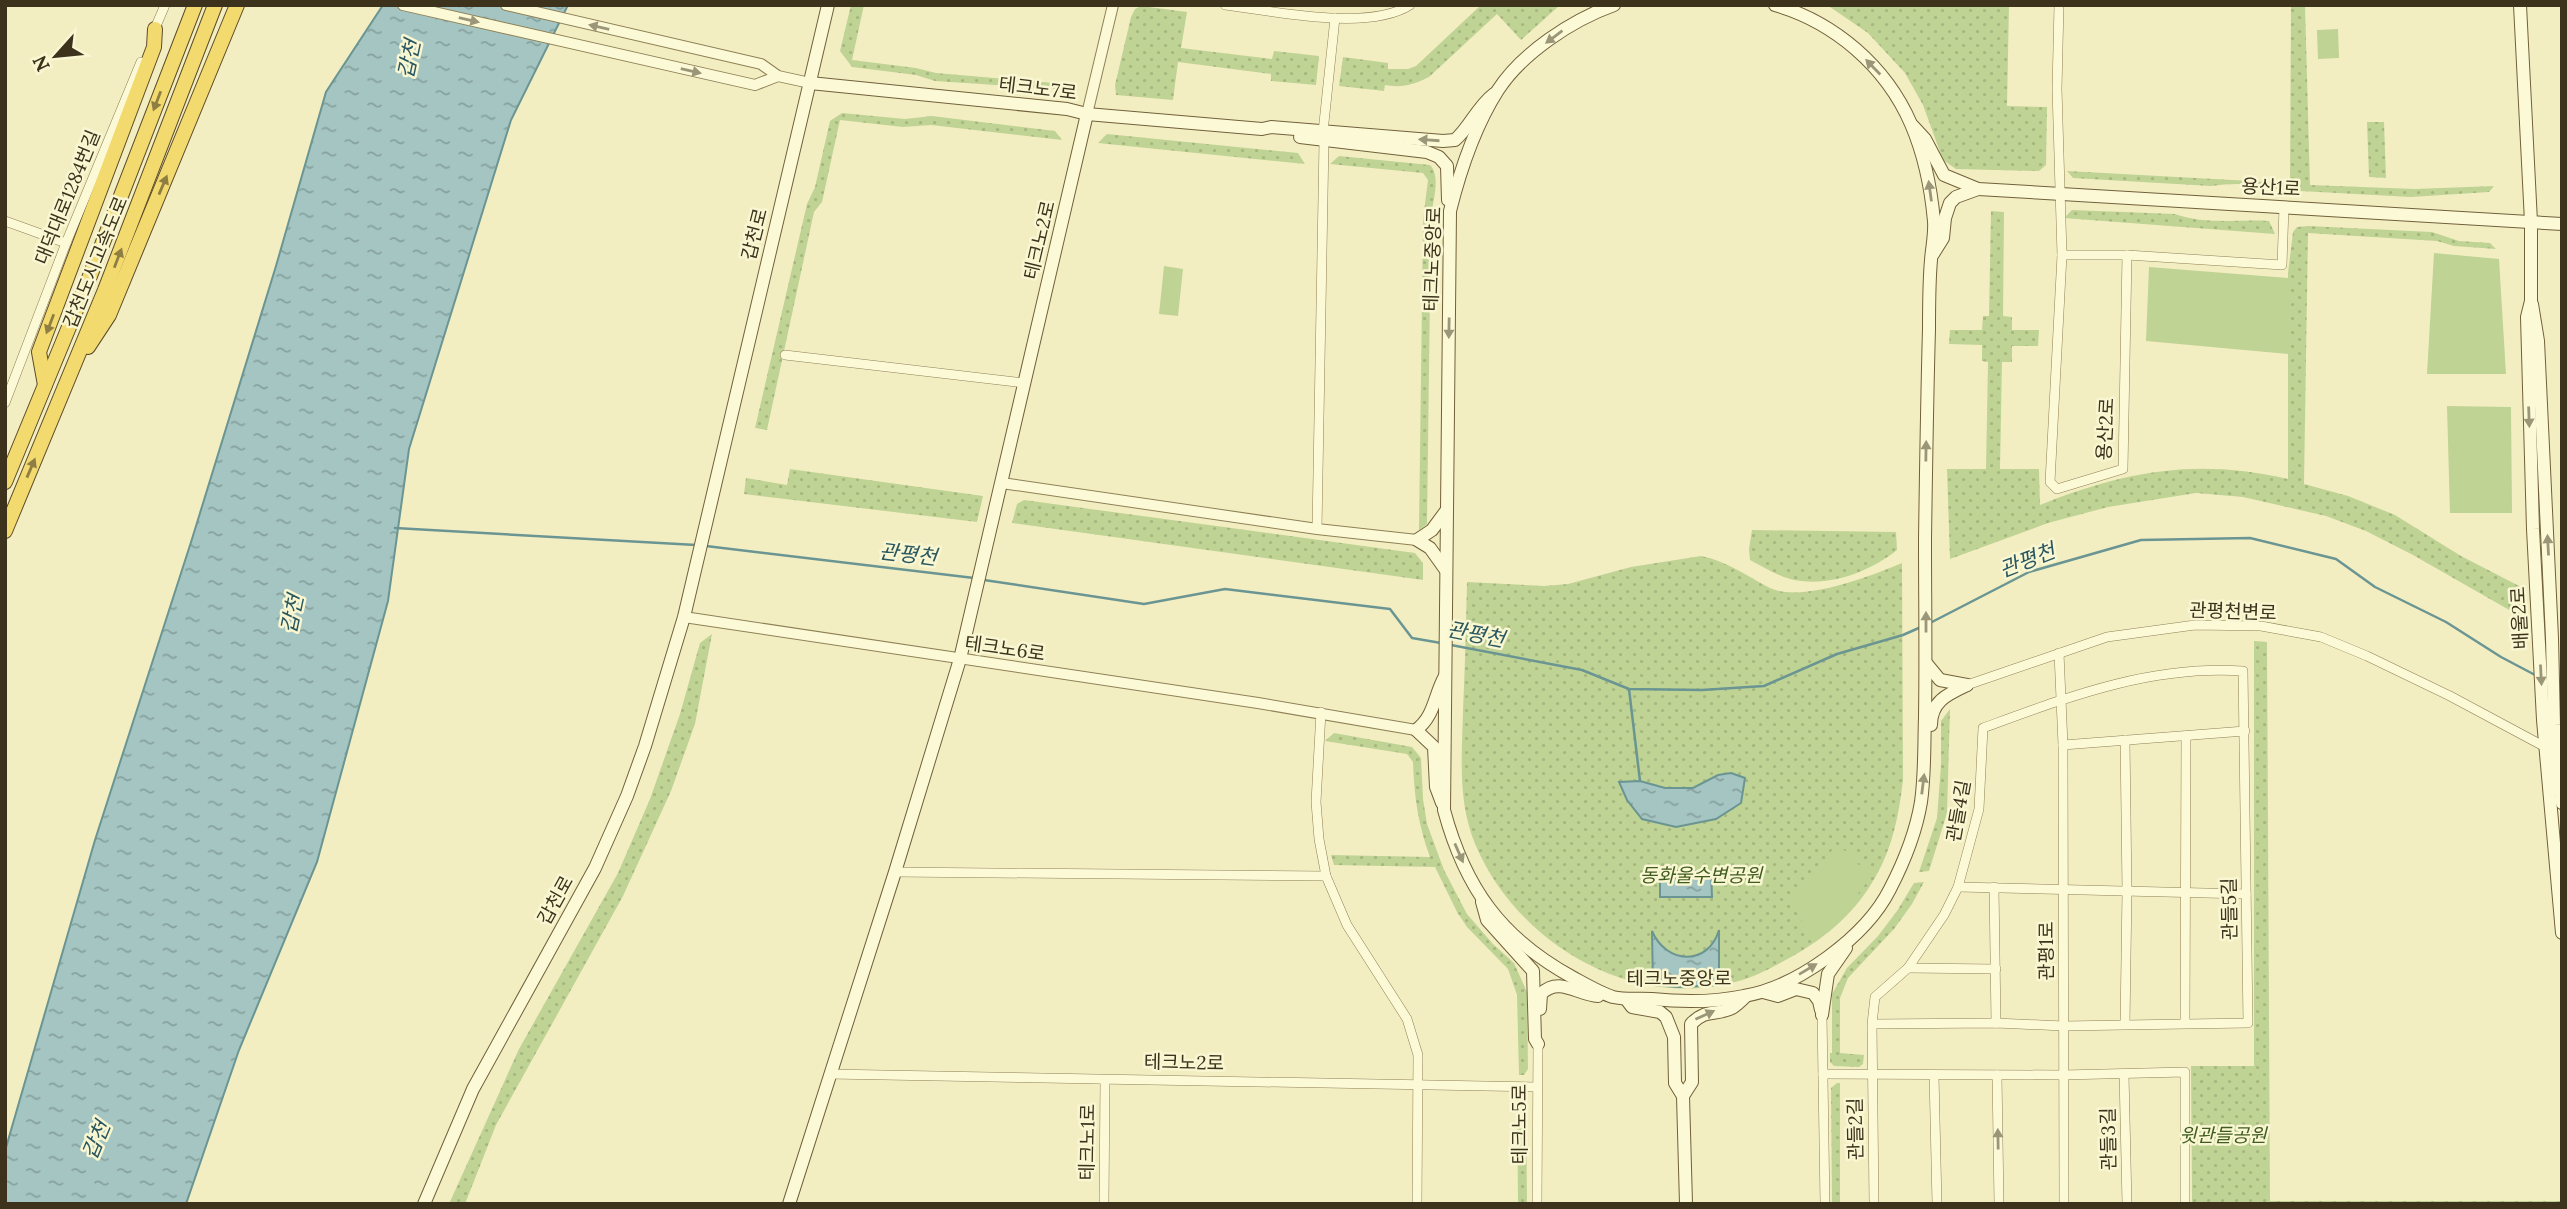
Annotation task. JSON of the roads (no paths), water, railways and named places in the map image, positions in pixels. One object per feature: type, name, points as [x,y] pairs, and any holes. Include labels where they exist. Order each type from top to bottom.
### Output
[{"type":"highway","name":"갑천도시고속도로","points":[[5,482],[195,5]]},
{"type":"highway","name":"갑천도시고속도로","points":[[5,531],[105,290],[215,5]]},
{"type":"highway","points":[[69,378],[109,315],[237,5]]},
{"type":"highway","points":[[45,386],[39,352],[154,47],[155,29]]},
{"type":"main road","name":"갑천로","points":[[424,1204],[473,1089],[594,868],[628,796],[645,746],[684,617],[828,5]]},
{"type":"main road","name":"테크노중앙로","points":[[1614,5],[1558,33],[1517,67],[1498,90],[1460,172],[1450,211],[1445,570],[1447,673],[1444,810],[1459,856],[1481,900],[1504,926],[1550,964],[1609,996],[1626,999],[1636,997],[1704,1000],[1762,992],[1783,984],[1831,955],[1874,914],[1888,893],[1913,835],[1924,773],[1928,672],[1925,565],[1931,259]]},
{"type":"main road","points":[[1775,5],[1802,13],[1833,31],[1860,53],[1882,77],[1910,123],[1925,139],[1944,175],[1978,189]]},
{"type":"main road","name":"배울2로","points":[[2520,5],[2531,222],[2530,301],[2527,317],[2533,528],[2539,631],[2549,722],[2562,803]]},
{"type":"main road","name":"테크노7로","points":[[810,83],[1053,108],[1087,114],[1262,129],[1272,127],[1427,152],[1439,157],[1447,166],[1449,177],[1446,193],[1450,211]]},
{"type":"main road","name":"테크노7로","points":[[1323,136],[1455,141],[1481,104],[1498,90]]},
{"type":"main road","name":"테크노2로","points":[[789,1204],[960,659],[1087,114]]},
{"type":"main road","points":[[1910,123],[1929,182],[1934,226],[1931,259]]},
{"type":"main road","points":[[1931,259],[1943,238],[1950,203],[1956,197],[1978,189]]},
{"type":"main road","name":"용산1로","points":[[1978,189],[2562,224]]},
{"type":"main road","name":"배울2로","points":[[2530,301],[2536,319],[2538,341],[2552,638],[2549,722]]},
{"type":"main road","points":[[1445,570],[1430,548],[1417,540],[1432,530],[1446,510]]},
{"type":"main road","points":[[1928,672],[1940,680],[1967,685]]},
{"type":"main road","points":[[1444,810],[1436,787],[1434,747],[1416,730],[1431,714],[1436,693],[1447,673]]},
{"type":"main road","points":[[1924,737],[1930,731],[1936,703],[1967,685]]},
{"type":"main road","name":"배울2로","points":[[2555,752],[2562,933]]},
{"type":"main road","points":[[1481,900],[1487,920],[1533,971],[1535,1039],[1538,1044]]},
{"type":"main road","points":[[1822,1014],[1828,974],[1860,929]]},
{"type":"main road","points":[[1538,1044],[1541,1036],[1541,994],[1547,989],[1565,986],[1592,996],[1609,996]]},
{"type":"main road","points":[[1762,992],[1778,996],[1796,989],[1813,993],[1819,1001],[1822,1014]]},
{"type":"main road","points":[[1682,1097],[1692,1082],[1691,1024],[1699,1016],[1709,1012],[1732,1008],[1746,996]]},
{"type":"main road","points":[[1626,999],[1632,1007],[1660,1012],[1666,1017],[1674,1037],[1675,1083],[1682,1097],[1686,1204]]},
{"type":"street","name":"대덕대로1284번길","points":[[5,403],[66,243],[165,5]]},
{"type":"street","points":[[402,5],[755,85],[778,76]]},
{"type":"street","points":[[506,5],[761,64],[778,76],[810,83]]},
{"type":"street","name":"테크노2로","points":[[1087,114],[1113,5]]},
{"type":"street","points":[[1225,5],[1335,18],[1381,17],[1410,5]]},
{"type":"street","name":"용산2로","points":[[2059,5],[2057,89],[2062,254],[2050,482],[2057,489],[2123,470],[2127,255]]},
{"type":"street","points":[[1317,529],[1323,136],[1335,18]]},
{"type":"street","points":[[2062,254],[2127,255],[2283,265],[2284,207]]},
{"type":"street","points":[[5,221],[66,243]]},
{"type":"street","points":[[785,355],[1024,383]]},
{"type":"street","points":[[1002,484],[1212,515],[1417,540]]},
{"type":"street","name":"테크노6로","points":[[684,617],[1321,712],[1416,730]]},
{"type":"street","name":"관평천변로","points":[[1967,685],[2107,637],[2195,625],[2261,626],[2321,637],[2367,656],[2450,696],[2555,752]]},
{"type":"street","name":"관평1로","points":[[2059,653],[2063,745],[2064,1204]]},
{"type":"street","name":"관들5길","points":[[2062,699],[2123,681],[2175,674],[2243,671],[2248,1023],[2063,1026]]},
{"type":"street","name":"관들4길","points":[[1872,1074],[1875,997],[1908,968],[1944,915],[1958,887],[1979,809],[1983,728],[2062,699]]},
{"type":"street","points":[[1321,712],[1316,802],[1326,876],[1347,925],[1407,1019],[1418,1055],[1417,1204]]},
{"type":"street","points":[[2063,745],[2245,731]]},
{"type":"street","points":[[2185,1023],[2186,736]]},
{"type":"street","points":[[2125,740],[2125,1024]]},
{"type":"street","points":[[895,872],[1326,876]]},
{"type":"street","points":[[1958,887],[2246,894]]},
{"type":"street","points":[[1994,887],[1996,1023]]},
{"type":"street","points":[[1908,968],[1996,969]]},
{"type":"street","points":[[1822,1014],[1825,1204]]},
{"type":"street","points":[[1872,1024],[1996,1023],[2063,1026]]},
{"type":"street","name":"테크노5로","points":[[1537,1204],[1538,1044]]},
{"type":"street","points":[[2063,1075],[2185,1072],[2185,1204]]},
{"type":"street","name":"테크노2로","points":[[830,1074],[1536,1087]]},
{"type":"street","points":[[1823,1074],[1872,1074]]},
{"type":"street","name":"관들2길","points":[[1874,1204],[1872,1074],[2063,1075]]},
{"type":"street","name":"관들3길","points":[[2124,1074],[2127,1204]]},
{"type":"street","points":[[1934,1075],[1937,1204]]},
{"type":"street","points":[[1997,1075],[1999,1204]]},
{"type":"street","name":"테크노1로","points":[[1104,1204],[1105,1080]]},
{"type":"water","name":"갑천","points":[[383,5],[568,5],[511,120],[409,449],[388,601],[317,862],[239,1050],[186,1204],[5,1204],[5,1151],[95,840],[192,539],[326,92]]},
{"type":"water","points":[[1731,773],[1745,778],[1741,803],[1716,819],[1676,827],[1642,819],[1627,800],[1619,782],[1640,781],[1665,788],[1693,788],[1718,775]]},
{"type":"water","points":[[1660,871],[1711,871],[1712,897],[1660,897]]},
{"type":"water","points":[[1719,930],[1719,985],[1653,985],[1652,931],[1658,942],[1667,950],[1687,957],[1706,950],[1714,942]]},
{"type":"waterway","name":"관평천","points":[[395,528],[696,545]]},
{"type":"waterway","name":"관평천","points":[[1930,623],[2029,572],[2141,540],[2250,538],[2336,559],[2375,587],[2446,622],[2537,676]]},
{"type":"waterway","name":"관평천","points":[[706,546],[974,578]]},
{"type":"waterway","name":"관평천","points":[[984,580],[1144,604],[1225,589],[1390,609],[1412,638],[1441,643]]},
{"type":"waterway","name":"관평천","points":[[1451,645],[1582,670],[1629,689],[1702,690],[1764,686],[1837,654],[1903,635],[1921,627]]},
{"type":"waterway","points":[[1629,689],[1640,781]]},
{"type":"park label","name":"동화울수변공원","points":[[1701,875]]},
{"type":"park label","name":"윗관들공원","points":[[2223,1135]]}]
